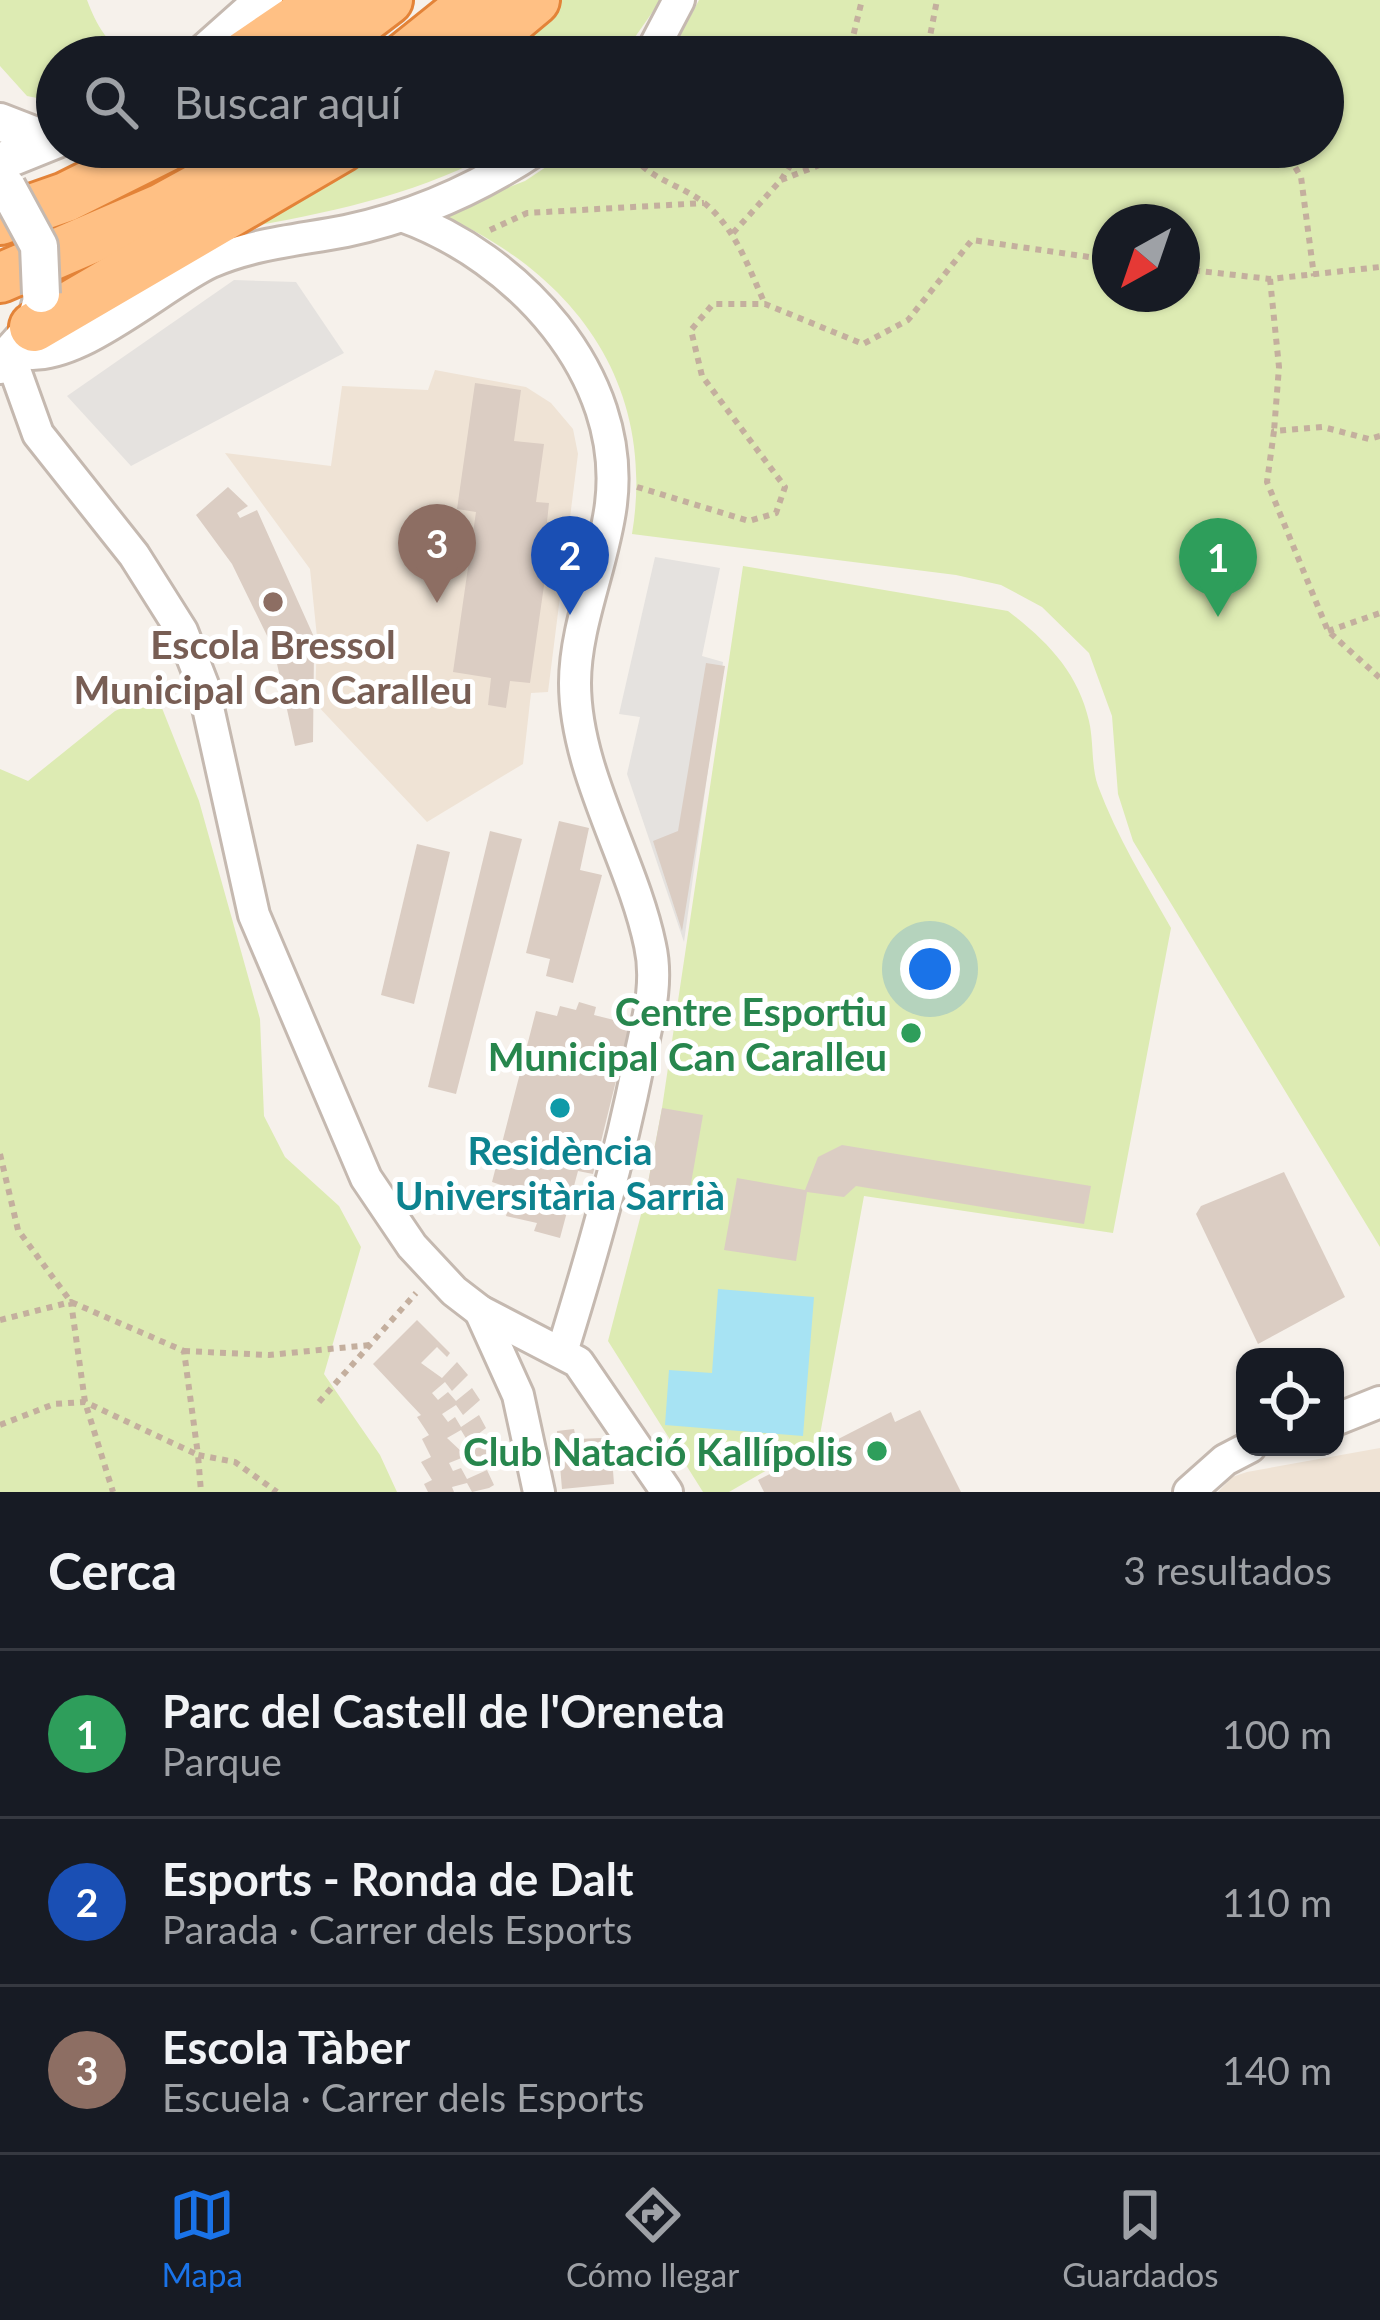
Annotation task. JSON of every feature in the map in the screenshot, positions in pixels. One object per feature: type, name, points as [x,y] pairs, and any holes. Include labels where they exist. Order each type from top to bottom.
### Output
[{"type":"highway","points":[[273,36],[326,0]]},
{"type":"highway","points":[[341,36],[388,0]]},
{"type":"highway","points":[[431,36],[476,0]]},
{"type":"highway","points":[[492,36],[535,0]]},
{"type":"highway","points":[[2,187],[66,196],[123,168]]},
{"type":"highway","points":[[17,328],[124,226],[233,168]]},
{"type":"highway","points":[[17,328],[304,168]]},
{"type":"street","points":[[224,36],[264,0]]},
{"type":"street","points":[[661,36],[679,0]]},
{"type":"street","points":[[0,122],[36,134]]},
{"type":"street","points":[[36,156],[2,187],[39,246],[17,328],[38,434]]},
{"type":"street","points":[[17,328],[30,357],[63,352],[209,263],[255,246],[402,216],[464,192],[505,168]]},
{"type":"street","points":[[402,216],[471,250],[524,291],[575,354],[613,454],[575,682],[585,741],[650,941],[656,977],[614,1188],[562,1352]]},
{"type":"street","points":[[0,413],[38,434],[134,555],[188,644],[210,716],[254,915],[366,1178],[412,1246],[480,1311],[562,1352],[587,1373],[667,1492]]},
{"type":"street","points":[[480,1311],[518,1396],[539,1492]]},
{"type":"street","points":[[1344,1416],[1380,1402]]},
{"type":"street","points":[[1189,1492],[1238,1456]]},
{"type":"path","points":[[853,36],[862,0]]},
{"type":"path","points":[[930,36],[937,0]]},
{"type":"path","points":[[644,168],[704,203],[733,233],[765,304]]},
{"type":"path","points":[[733,233],[789,168]]},
{"type":"path","points":[[781,180],[812,168]]},
{"type":"path","points":[[1296,168],[1301,177],[1314,276]]},
{"type":"path","points":[[471,250],[483,233],[527,213],[704,203]]},
{"type":"path","points":[[612,481],[749,521],[776,513],[785,487],[702,376],[691,330],[713,304],[765,304],[862,344],[908,320],[972,240],[1092,257]]},
{"type":"path","points":[[1200,271],[1270,279],[1380,267]]},
{"type":"path","points":[[1270,279],[1279,367],[1267,482],[1328,631],[1380,678]]},
{"type":"path","points":[[1274,431],[1323,427],[1369,439],[1380,436]]},
{"type":"path","points":[[1369,439],[1380,452]]},
{"type":"path","points":[[1328,631],[1380,613]]},
{"type":"path","points":[[0,1154],[18,1230],[71,1302],[85,1402],[113,1492]]},
{"type":"path","points":[[319,1402],[422,1287]]},
{"type":"path","points":[[0,1320],[71,1302],[184,1351],[269,1355],[370,1345]]},
{"type":"path","points":[[184,1351],[201,1492]]},
{"type":"path","points":[[0,1425],[54,1404],[85,1402],[198,1455],[235,1462],[277,1492]]},
{"type":"shaded area","points":[[234,280],[296,282],[344,353],[131,466],[67,396]]},
{"type":"shaded area","points":[[435,370],[526,387],[551,403],[573,429],[578,454],[548,692],[531,693],[523,764],[427,822],[315,703],[317,637],[310,569],[225,453],[331,466],[342,386],[428,390]]},
{"type":"shaded area","points":[[655,557],[720,568],[702,656],[723,662],[684,942],[627,774],[640,717],[619,714]]},
{"type":"shaded area","points":[[1380,1448],[1380,1492],[1218,1492],[1232,1477],[1247,1472]]},
{"type":"green space","points":[[0,0],[87,0],[106,36],[36,36],[36,98],[27,96],[0,66]]},
{"type":"green space","points":[[545,0],[661,0],[636,36],[503,36]]},
{"type":"green space","points":[[699,0],[1380,0],[1380,1247],[1133,841],[1118,794],[1112,716],[1089,653],[1042,607],[1001,585],[956,575],[632,534],[636,479],[631,428],[617,382],[595,339],[566,301],[529,267],[487,238],[439,214],[525,181],[544,168],[1344,168],[1344,36],[680,36]]},
{"type":"green space","points":[[329,168],[463,168],[332,210],[224,232]]},
{"type":"green space","name":"Centre Esportiu Municipal Can Caralleu","points":[[743,566],[1008,611],[1022,622],[1059,659],[1077,687],[1089,721],[1098,786],[1171,928],[1113,1233],[864,1196],[819,1440],[729,1492],[703,1492],[608,1341],[645,1199],[662,1108]]},
{"type":"green space","points":[[156,693],[199,801],[260,1019],[264,1116],[285,1157],[339,1206],[361,1247],[324,1374],[380,1455],[397,1492],[0,1492],[0,769],[28,781],[115,711]]},
{"type":"water","points":[[718,1289],[814,1297],[803,1436],[665,1425],[669,1370],[712,1373]]},
{"type":"building","points":[[475,383],[521,390],[514,441],[544,444],[536,502],[549,503],[547,522],[553,523],[530,683],[510,681],[506,708],[488,705],[491,678],[453,672],[476,512],[457,509]]},
{"type":"building","name":"Escola Bressol Municipal Can Caralleu","points":[[228,487],[248,506],[237,513],[240,518],[257,510],[314,637],[296,647],[314,649],[313,742],[295,746],[274,650],[232,564],[196,515]]},
{"type":"building","points":[[706,663],[725,666],[682,931],[653,841],[678,831]]},
{"type":"building","points":[[559,821],[589,828],[580,870],[602,875],[573,983],[546,976],[550,959],[526,953]]},
{"type":"building","points":[[490,831],[522,839],[456,1094],[428,1087]]},
{"type":"building","points":[[417,844],[450,852],[414,1004],[381,995]]},
{"type":"building","name":"Residència Universitària Sarrià","points":[[579,1002],[596,1007],[594,1015],[630,1024],[593,1174],[578,1171],[560,1238],[534,1231],[537,1223],[506,1216],[513,1189],[492,1182],[536,1011],[557,1016],[560,1006],[576,1010]]},
{"type":"building","points":[[662,1108],[703,1115],[687,1206],[645,1199]]},
{"type":"building","points":[[842,1145],[1091,1186],[1084,1224],[856,1186],[844,1197],[807,1192],[796,1261],[724,1250],[737,1178],[805,1190],[818,1157]]},
{"type":"building","points":[[1284,1172],[1345,1297],[1258,1344],[1196,1214],[1201,1206]]},
{"type":"building","points":[[417,1320],[450,1353],[447,1357],[437,1347],[421,1363],[442,1378],[457,1362],[468,1375],[452,1391],[445,1382],[432,1393],[438,1400],[448,1392],[456,1401],[472,1388],[480,1400],[463,1415],[456,1405],[442,1414],[448,1422],[455,1417],[461,1427],[479,1415],[486,1428],[477,1435],[467,1440],[461,1430],[447,1438],[463,1453],[482,1443],[490,1456],[470,1467],[464,1457],[449,1463],[453,1471],[461,1468],[467,1479],[487,1470],[494,1485],[489,1488],[472,1492],[467,1483],[452,1487],[454,1492],[428,1492],[424,1484],[432,1480],[421,1462],[431,1457],[422,1439],[429,1435],[417,1417],[421,1415],[373,1364]]},
{"type":"building","name":"Club Natació Kallípolis","points":[[920,1410],[961,1492],[764,1492],[758,1480],[891,1412],[895,1422]]},
{"type":"building","points":[[574,1429],[576,1439],[602,1438],[603,1456],[612,1457],[614,1484],[562,1489],[557,1431]]},
{"type":"place","name":"Escola Bressol Municipal Can Caralleu","points":[[273,602]]},
{"type":"place","name":"Escola Tàber","points":[[437,603]]},
{"type":"place","name":"Esports - Ronda de Dalt","points":[[570,615]]},
{"type":"place","name":"Parc del Castell de l'Oreneta","points":[[1218,617]]},
{"type":"place","name":"Centre Esportiu Municipal Can Caralleu","points":[[911,1033]]},
{"type":"place","name":"Residència Universitària Sarrià","points":[[560,1108]]},
{"type":"place","name":"Club Natació Kallípolis","points":[[877,1451]]}]
